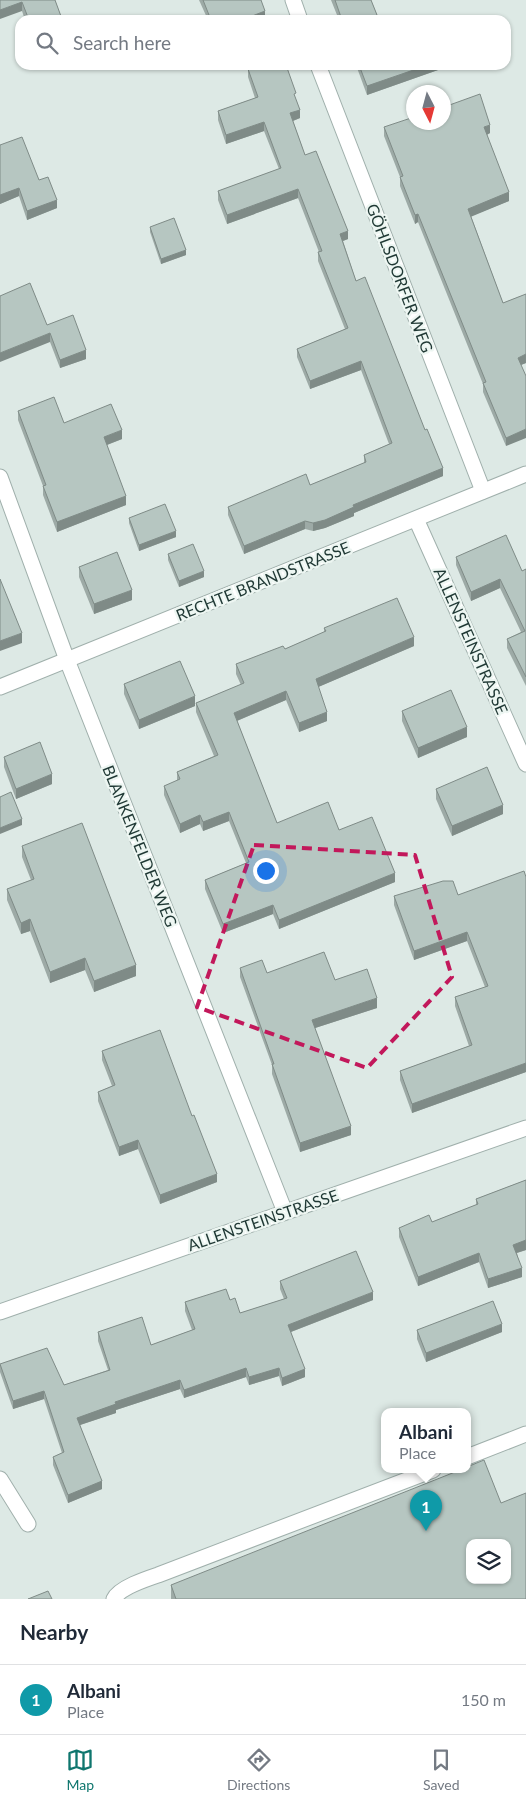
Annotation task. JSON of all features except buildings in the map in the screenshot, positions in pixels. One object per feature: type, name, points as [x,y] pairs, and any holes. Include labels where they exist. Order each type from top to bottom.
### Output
[{"type":"street","points":[[293,0],[298,15]]},
{"type":"street","name":"GÖHLSDORFER WEG","points":[[320,70],[483,491]]},
{"type":"street","name":"RECHTE BRANDSTRASSE","points":[[0,687],[526,474]]},
{"type":"street","name":"BLANKENFELDER WEG","points":[[0,477],[67,660],[285,1212]]},
{"type":"street","name":"ALLENSTEINSTRASSE","points":[[416,519],[526,764]]},
{"type":"street","name":"ALLENSTEINSTRASSE","points":[[0,1312],[526,1128]]},
{"type":"street","points":[[471,1455],[526,1434]]},
{"type":"street","points":[[114,1599],[115,1596],[130,1586],[158,1574],[425,1473]]},
{"type":"street","points":[[0,1479],[28,1524]]},
{"type":"highlighted area","points":[[254,845],[415,855],[452,977],[367,1068],[197,1007]]},
{"type":"place","name":"Albani","points":[[426,1531]]}]
